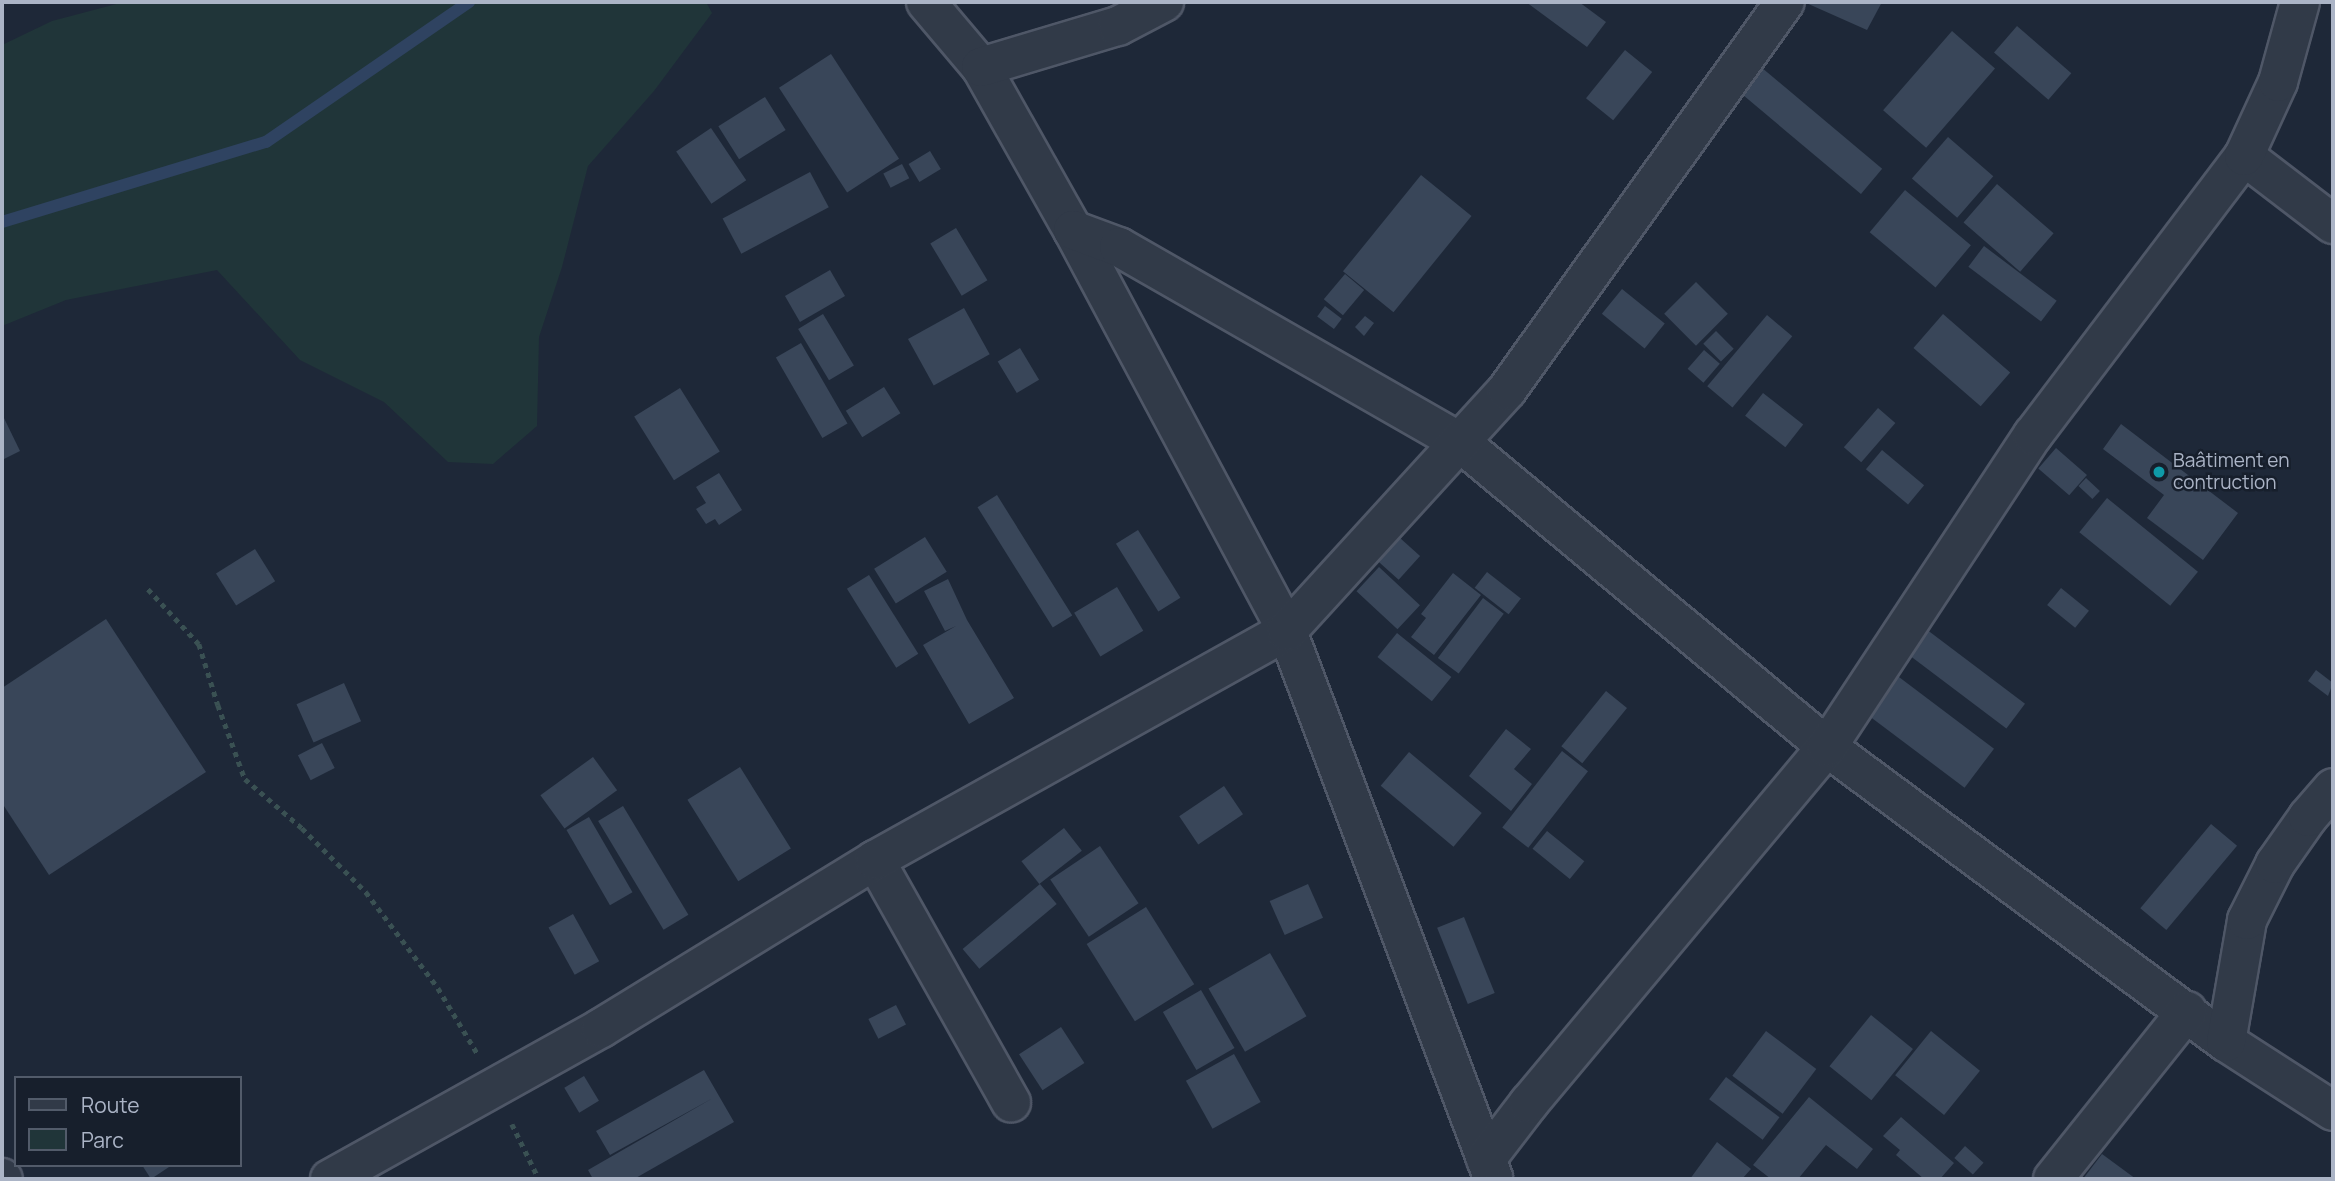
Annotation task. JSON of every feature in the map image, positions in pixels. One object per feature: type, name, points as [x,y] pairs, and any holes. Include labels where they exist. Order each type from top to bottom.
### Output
[{"type":"street","points":[[926,2],[981,67],[1073,230],[1287,631],[1490,1169]]},
{"type":"street","points":[[981,67],[1118,26],[1164,2]]},
{"type":"street","points":[[330,1179],[601,1028],[875,860],[1287,631],[1507,390],[1785,2]]},
{"type":"street","points":[[1490,1169],[1528,1103],[1827,747],[2033,435],[2244,156],[2278,82],[2300,2]]},
{"type":"street","points":[[2244,156],[2333,224]]},
{"type":"street","points":[[1073,230],[1119,247],[1461,443],[1827,747],[2226,1042],[2333,1111]]},
{"type":"street","points":[[2226,1042],[2247,920],[2275,864],[2308,817],[2333,788]]},
{"type":"street","points":[[875,860],[1011,1102]]},
{"type":"street","points":[[2053,1179],[2187,1011]]},
{"type":"path","points":[[148,589],[199,644],[218,705],[246,779],[302,828],[366,892],[439,988],[496,1087],[539,1179]]},
{"type":"green space","points":[[124,2],[706,2],[712,13],[654,91],[588,166],[562,267],[539,337],[537,426],[493,464],[448,462],[384,402],[300,360],[217,270],[66,300],[2,326],[2,45],[52,21]]},
{"type":"building","points":[[1526,2],[1579,2],[1606,22],[1587,47]]},
{"type":"building","points":[[1804,2],[1882,2],[1867,30]]},
{"type":"building","points":[[2017,26],[2071,73],[2048,100],[1994,52]]},
{"type":"building","points":[[1952,31],[1995,68],[1926,148],[1883,110]]},
{"type":"building","points":[[1625,50],[1652,72],[1613,120],[1586,98]]},
{"type":"building","points":[[831,54],[899,159],[847,193],[779,88]]},
{"type":"building","points":[[1755,62],[1882,169],[1861,194],[1734,87]]},
{"type":"building","points":[[765,97],[786,130],[739,159],[718,126]]},
{"type":"building","points":[[711,128],[746,180],[711,204],[676,151]]},
{"type":"building","points":[[1948,137],[1993,176],[1957,218],[1912,179]]},
{"type":"building","points":[[930,151],[941,169],[919,182],[909,164]]},
{"type":"building","points":[[902,164],[909,178],[891,188],[883,174]]},
{"type":"building","points":[[810,172],[829,207],[741,254],[723,218]]},
{"type":"building","points":[[1421,175],[1472,216],[1393,312],[1343,271]]},
{"type":"building","points":[[1997,184],[2054,233],[2020,272],[1964,222]]},
{"type":"building","points":[[1905,190],[1971,245],[1936,287],[1870,232]]},
{"type":"building","points":[[956,228],[987,280],[962,296],[930,243]]},
{"type":"building","points":[[1984,246],[2057,301],[2041,322],[1968,267]]},
{"type":"building","points":[[830,270],[845,296],[800,322],[785,296]]},
{"type":"building","points":[[1345,274],[1364,290],[1343,315],[1324,299]]},
{"type":"building","points":[[1696,282],[1728,314],[1696,346],[1664,314]]},
{"type":"building","points":[[1622,289],[1665,324],[1645,348],[1602,314]]},
{"type":"building","points":[[1325,306],[1342,319],[1334,329],[1317,316]]},
{"type":"building","points":[[964,308],[990,354],[934,385],[908,339]]},
{"type":"building","points":[[823,314],[854,365],[829,380],[798,329]]},
{"type":"building","points":[[1943,314],[2010,372],[1981,406],[1913,348]]},
{"type":"building","points":[[1767,315],[1792,336],[1733,407],[1707,386]]},
{"type":"building","points":[[1365,316],[1374,323],[1364,336],[1355,327]]},
{"type":"building","points":[[1716,331],[1734,349],[1721,361],[1703,344]]},
{"type":"building","points":[[801,343],[848,424],[822,438],[776,358]]},
{"type":"building","points":[[1020,348],[1039,380],[1017,393],[998,361]]},
{"type":"building","points":[[1704,350],[1720,364],[1703,383],[1688,369]]},
{"type":"building","points":[[884,387],[900,413],[862,437],[846,411]]},
{"type":"building","points":[[680,388],[720,452],[674,480],[634,417]]},
{"type":"building","points":[[1763,393],[1803,424],[1785,447],[1745,416]]},
{"type":"building","points":[[1878,408],[1895,423],[1861,462],[1844,447]]},
{"type":"building","points":[[2,414],[20,451],[2,460]]},
{"type":"building","name":"Baâtiment en contruction","points":[[2121,424],[2238,513],[2203,560],[2147,518],[2164,495],[2103,449]]},
{"type":"building","points":[[2056,448],[2087,475],[2069,495],[2038,468]]},
{"type":"building","points":[[1882,450],[1924,485],[1908,505],[1866,469]]},
{"type":"building","points":[[719,473],[742,510],[719,525],[715,519],[706,524],[696,509],[706,503],[696,487]]},
{"type":"building","points":[[2086,478],[2100,491],[2092,499],[2078,486]]},
{"type":"building","points":[[997,495],[1072,615],[1053,628],[977,507]]},
{"type":"building","points":[[2107,498],[2198,572],[2170,606],[2079,532]]},
{"type":"building","points":[[1138,530],[1180,598],[1158,612],[1116,544]]},
{"type":"building","points":[[925,537],[947,572],[896,604],[874,569]]},
{"type":"building","points":[[1400,538],[1420,556],[1399,580],[1379,562]]},
{"type":"building","points":[[255,549],[275,581],[236,606],[216,573]]},
{"type":"building","points":[[1379,567],[1420,605],[1397,629],[1356,591]]},
{"type":"building","points":[[1487,572],[1521,598],[1509,614],[1475,588]]},
{"type":"building","points":[[1453,573],[1481,595],[1434,655],[1411,637],[1426,618],[1421,614]]},
{"type":"building","points":[[869,575],[918,654],[896,668],[847,589]]},
{"type":"building","points":[[948,579],[967,620],[1014,698],[969,724],[923,645],[956,626],[945,631],[924,591]]},
{"type":"building","points":[[1117,587],[1143,631],[1100,656],[1074,613]]},
{"type":"building","points":[[2061,588],[2089,611],[2075,628],[2047,605]]},
{"type":"building","points":[[1483,598],[1504,614],[1459,674],[1438,658]]},
{"type":"building","points":[[106,619],[206,772],[49,875],[2,803],[2,688]]},
{"type":"building","points":[[1922,626],[2025,704],[2006,728],[1903,651]]},
{"type":"building","points":[[1397,633],[1451,677],[1432,701],[1377,657]]},
{"type":"building","points":[[2316,670],[2333,683],[2328,696],[2308,681]]},
{"type":"building","points":[[1891,671],[1994,749],[1965,788],[1862,710]]},
{"type":"building","points":[[344,683],[361,721],[314,743],[296,704]]},
{"type":"building","points":[[1606,691],[1627,708],[1582,763],[1561,746]]},
{"type":"building","points":[[1506,729],[1531,749],[1514,769],[1532,784],[1511,811],[1469,776]]},
{"type":"building","points":[[322,743],[335,768],[311,780],[298,755]]},
{"type":"building","points":[[1562,751],[1588,771],[1528,848],[1502,827]]},
{"type":"building","points":[[1409,752],[1482,813],[1453,847],[1381,786]]},
{"type":"building","points":[[593,757],[617,790],[565,828],[540,795]]},
{"type":"building","points":[[740,767],[791,848],[738,881],[687,800]]},
{"type":"building","points":[[1224,786],[1243,814],[1198,844],[1179,816]]},
{"type":"building","points":[[623,806],[688,915],[664,930],[598,821]]},
{"type":"building","points":[[589,817],[632,892],[610,905],[566,830]]},
{"type":"building","points":[[2211,824],[2237,846],[2166,930],[2140,908]]},
{"type":"building","points":[[1064,828],[1082,851],[1039,884],[1021,861]]},
{"type":"building","points":[[1547,831],[1584,861],[1570,879],[1533,849]]},
{"type":"building","points":[[1100,846],[1139,903],[1089,937],[1050,880]]},
{"type":"building","points":[[1040,884],[1057,904],[979,969],[963,949]]},
{"type":"building","points":[[1308,884],[1323,918],[1285,935],[1270,901]]},
{"type":"building","points":[[1146,907],[1194,984],[1135,1021],[1087,944]]},
{"type":"building","points":[[573,914],[599,961],[575,975],[549,928]]},
{"type":"building","points":[[1464,917],[1495,993],[1468,1004],[1437,928]]},
{"type":"building","points":[[1270,953],[1306,1016],[1245,1052],[1209,988]]},
{"type":"building","points":[[1201,990],[1234,1048],[1196,1070],[1163,1012]]},
{"type":"building","points":[[896,1005],[906,1025],[878,1039],[868,1019]]},
{"type":"building","points":[[1871,1015],[1913,1049],[1871,1100],[1829,1066]]},
{"type":"building","points":[[1061,1027],[1084,1063],[1042,1090],[1019,1054]]},
{"type":"building","points":[[1766,1031],[1816,1069],[1783,1114],[1732,1076]]},
{"type":"building","points":[[1931,1031],[1980,1071],[1944,1115],[1895,1075]]},
{"type":"building","points":[[1234,1054],[1261,1102],[1213,1129],[1186,1081]]},
{"type":"building","points":[[704,1070],[734,1122],[634,1179],[593,1179],[588,1170],[713,1098],[610,1155],[596,1131]]},
{"type":"building","points":[[584,1076],[599,1101],[579,1113],[564,1088]]},
{"type":"building","points":[[1726,1077],[1780,1117],[1763,1140],[1709,1099]]},
{"type":"building","points":[[1809,1097],[1873,1149],[1857,1169],[1826,1145],[1798,1179],[1771,1179],[1753,1165]]},
{"type":"building","points":[[1901,1117],[1954,1163],[1940,1179],[1924,1179],[1896,1155],[1900,1150],[1883,1136]]},
{"type":"building","points":[[1717,1142],[1751,1169],[1742,1179],[1690,1179]]},
{"type":"building","points":[[1965,1146],[1984,1163],[1973,1175],[1954,1158]]},
{"type":"building","points":[[2102,1154],[2136,1179],[2083,1179]]},
{"type":"building","points":[[143,1167],[169,1167],[151,1179]]},
{"type":"waterway","points":[[2,222],[266,142],[469,2]]},
{"type":"place","name":"Baâtiment en contruction","points":[[2159,472]]}]
